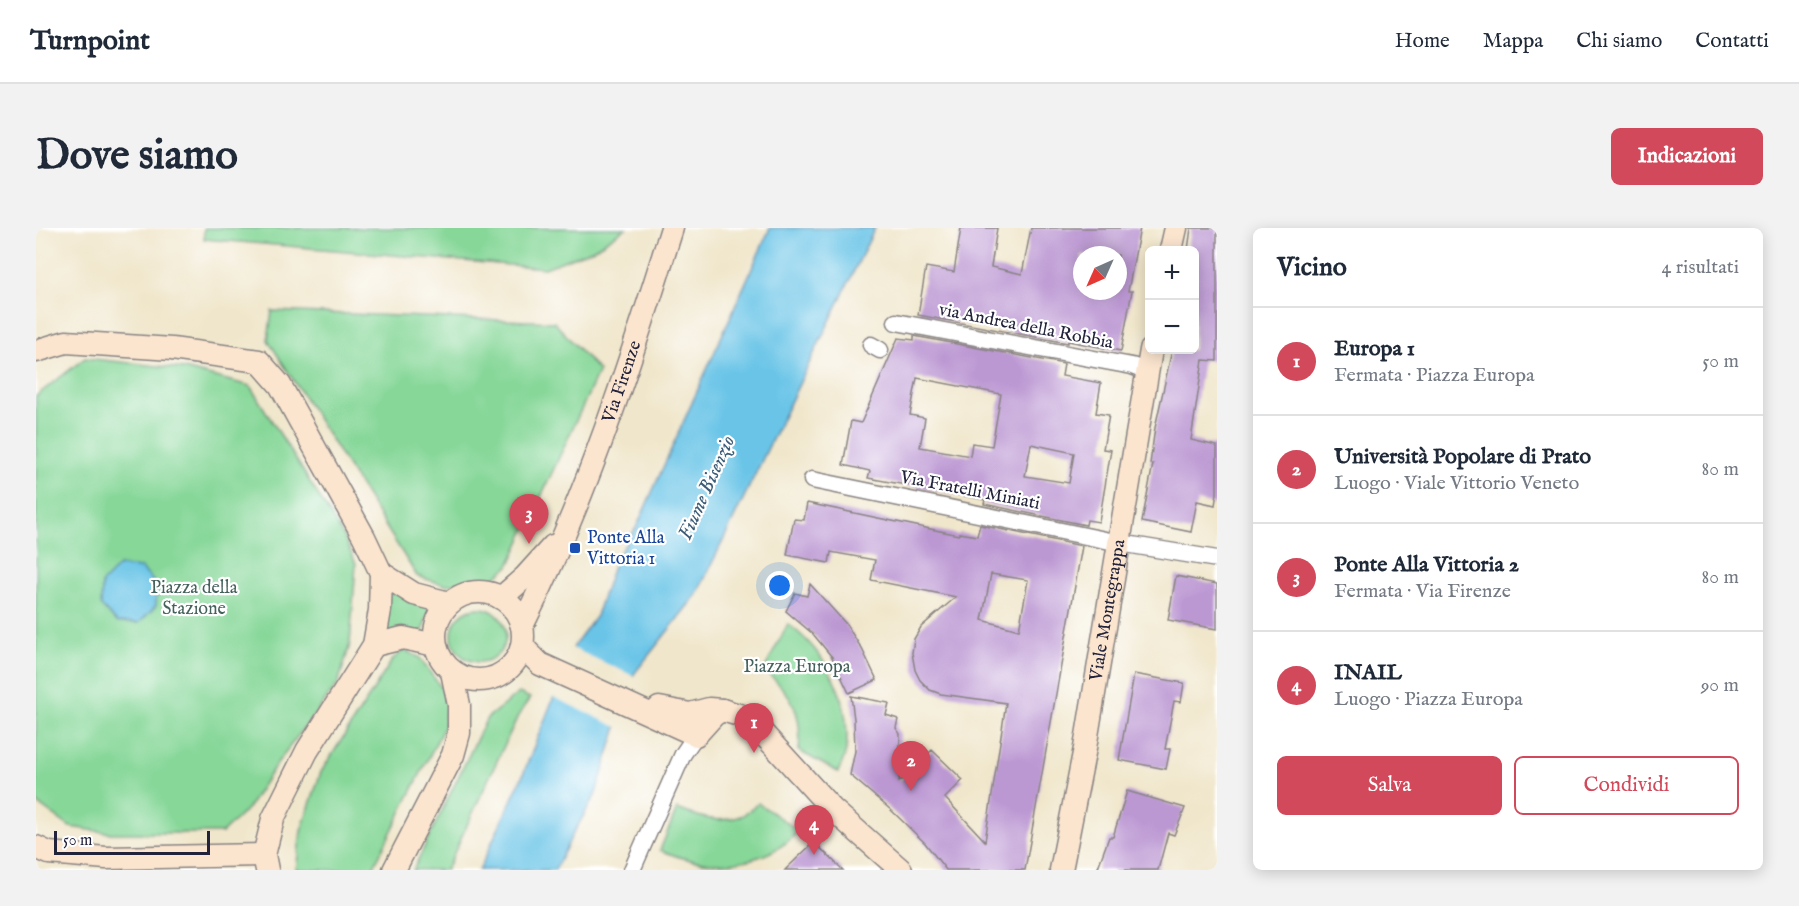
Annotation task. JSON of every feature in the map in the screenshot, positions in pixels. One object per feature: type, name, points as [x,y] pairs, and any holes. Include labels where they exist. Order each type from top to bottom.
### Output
[{"type":"street","name":"Via Firenze","points":[[519,646],[612,413],[643,324],[672,228]]},
{"type":"street","points":[[1173,246],[1176,228]]},
{"type":"street","name":"via Andrea della Robbia","points":[[896,322],[1132,366],[1148,372]]},
{"type":"street","points":[[36,351],[66,342],[172,349],[259,361],[280,385],[364,537],[381,573],[380,610],[374,645],[307,752],[273,819],[266,862],[106,858],[49,853],[36,847]]},
{"type":"street","name":"Viale Montegrappa","points":[[1061,870],[1085,748],[1150,354]]},
{"type":"street","name":"Via Fratelli Miniati","points":[[812,480],[1100,537],[1120,543],[1217,559]]},
{"type":"street","name":"Via Firenze","points":[[501,598],[525,577],[564,534]]},
{"type":"street","points":[[381,573],[414,594],[449,603]]},
{"type":"street","points":[[474,592],[488,593],[501,598],[518,615],[519,646],[501,675],[488,680],[469,679],[452,672],[444,664],[435,645],[436,622],[449,603],[461,595],[474,592]]},
{"type":"street","points":[[374,645],[403,638],[435,645]]},
{"type":"street","points":[[519,646],[540,664],[696,735]]},
{"type":"street","points":[[394,870],[453,755],[459,733],[459,705],[452,672]]},
{"type":"street","points":[[614,697],[681,713],[690,714],[709,709],[746,717],[832,809],[901,870]]},
{"type":"street","points":[[632,870],[683,754],[696,735],[714,715],[722,710]]},
{"type":"green space","points":[[204,228],[626,228],[594,249],[545,268],[204,239]]},
{"type":"green space","points":[[272,311],[554,322],[599,371],[509,566],[494,578],[445,585],[417,576],[268,340]]},
{"type":"green space","name":"Piazza della Stazione","points":[[85,358],[184,369],[250,386],[343,535],[356,564],[350,644],[338,684],[277,763],[248,808],[222,833],[110,833],[70,827],[38,804],[36,800],[36,396]]},
{"type":"green space","points":[[388,586],[433,609],[426,619],[423,632],[380,633]]},
{"type":"green space","points":[[479,608],[489,610],[498,616],[504,625],[506,635],[504,645],[498,654],[489,660],[479,662],[469,660],[460,654],[454,645],[452,635],[454,625],[460,616],[469,610]]},
{"type":"green space","name":"Piazza Europa","points":[[788,624],[814,649],[825,664],[841,696],[847,732],[845,753],[838,772],[799,751],[799,726],[794,705],[782,687],[764,670]]},
{"type":"green space","points":[[404,650],[419,657],[447,696],[444,727],[372,870],[296,870],[301,831],[321,772],[393,659]]},
{"type":"green space","points":[[519,693],[530,698],[518,716],[446,870],[413,870],[487,718]]},
{"type":"green space","points":[[758,803],[799,831],[784,844],[768,853],[733,863],[696,861],[660,850],[677,809],[718,820],[743,815]]},
{"type":"water","name":"Fiume Bisenzio","points":[[770,228],[875,228],[697,594],[634,674],[595,796],[555,870],[479,870],[522,777],[574,646],[596,616],[615,560],[636,528]]},
{"type":"water","points":[[119,566],[141,568],[156,584],[156,606],[139,623],[117,622],[101,606],[102,583]]},
{"type":"pier","points":[[570,647],[636,677],[619,728],[551,696]]},
{"type":"building","points":[[961,228],[997,228],[991,267],[1022,274],[1031,228],[1140,228],[1128,291],[1132,291],[1121,351],[918,315],[926,267],[954,272]]},
{"type":"building","points":[[1191,228],[1217,228],[1217,361],[1203,360],[1191,440],[1217,446],[1217,493],[1215,505],[1197,501],[1191,532],[1142,522],[1153,464],[1150,464],[1155,428],[1171,354],[1199,354],[1199,246],[1189,246]]},
{"type":"building","points":[[914,336],[1064,364],[1062,376],[1101,383],[1096,413],[1109,415],[1103,449],[1111,450],[1099,522],[1087,520],[1086,525],[984,504],[985,500],[981,499],[868,478],[870,471],[843,465],[851,421],[861,423],[898,338],[914,340]],"holes":[[[917,378],[1001,394],[992,446],[972,443],[970,456],[920,447],[925,418],[910,415]],[[1031,444],[1074,453],[1069,483],[1025,476]]]},
{"type":"building","points":[[807,503],[959,535],[959,533],[977,536],[980,525],[1082,546],[1025,870],[946,870],[925,843],[850,775],[855,751],[851,696],[889,703],[886,715],[898,719],[896,728],[900,734],[899,782],[932,750],[963,780],[945,798],[985,841],[1006,703],[941,694],[930,690],[920,680],[915,670],[912,653],[914,639],[921,627],[956,597],[871,580],[875,560],[831,552],[829,563],[787,555],[794,519],[804,520]],"holes":[[[991,574],[1028,580],[1019,630],[982,620]]]},
{"type":"building","points":[[1176,576],[1217,584],[1217,629],[1168,620]]},
{"type":"building","points":[[810,584],[846,624],[862,649],[877,680],[849,693],[832,657],[813,634],[786,611],[795,593],[807,596]]},
{"type":"building","points":[[1134,674],[1184,683],[1181,702],[1174,701],[1165,749],[1170,749],[1166,769],[1119,760]]},
{"type":"building","points":[[1127,791],[1185,808],[1174,835],[1168,833],[1158,870],[1097,870],[1109,837],[1113,837]]},
{"type":"building","points":[[814,842],[843,870],[785,870]]},
{"type":"place","name":"Ponte Alla Vittoria 2","points":[[529,544]]},
{"type":"place","name":"Ponte Alla Vittoria 1","points":[[575,548]]},
{"type":"place","name":"Europa 1","points":[[754,753]]},
{"type":"place","name":"Università Popolare di Prato","points":[[911,791]]},
{"type":"place","name":"INAIL","points":[[814,855]]}]
